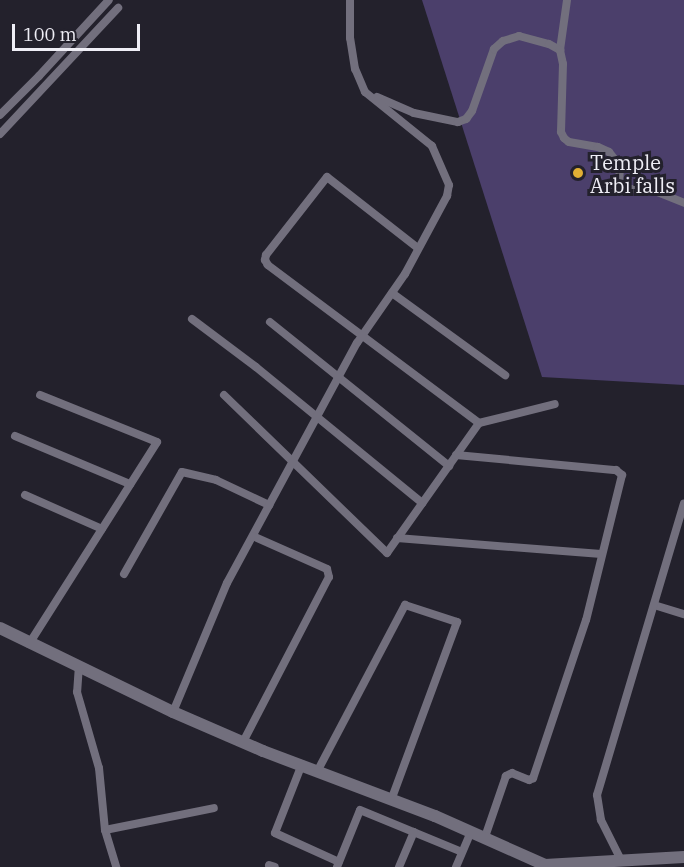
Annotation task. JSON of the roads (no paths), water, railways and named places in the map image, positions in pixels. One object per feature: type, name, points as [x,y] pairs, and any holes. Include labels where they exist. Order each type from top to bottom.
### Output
[{"type":"main road","points":[[0,628],[173,712],[243,742],[392,798],[545,865],[684,857]]},
{"type":"street","points":[[0,115],[109,0]]},
{"type":"street","points":[[173,712],[211,618],[269,505],[362,336],[392,293],[447,196],[448,185],[445,174],[432,146],[365,92],[355,69],[350,38],[350,0]]},
{"type":"street","points":[[567,0],[560,50],[563,64],[561,132],[564,138],[569,142],[598,147],[609,153],[620,166],[619,186],[625,189],[650,189],[684,202]]},
{"type":"street","points":[[0,134],[118,8]]},
{"type":"street","points":[[365,92],[414,113],[458,122],[466,119],[472,111],[494,49],[503,41],[519,36],[560,50]]},
{"type":"street","points":[[418,248],[327,177],[266,255],[268,265],[479,423]]},
{"type":"street","points":[[392,293],[505,375]]},
{"type":"street","points":[[192,319],[256,367],[422,503]]},
{"type":"street","points":[[270,321],[449,466]]},
{"type":"street","points":[[29,644],[157,442],[40,395]]},
{"type":"street","points":[[224,395],[292,464],[387,553],[479,423],[555,404]]},
{"type":"street","points":[[15,436],[130,484]]},
{"type":"street","points":[[456,455],[620,472],[622,475],[586,620],[533,778],[529,780],[512,773],[506,776],[485,837]]},
{"type":"street","points":[[124,574],[182,472],[216,480],[269,505]]},
{"type":"street","points":[[25,495],[102,529]]},
{"type":"street","points":[[621,861],[601,820],[597,795],[684,504]]},
{"type":"street","points":[[243,742],[329,577],[327,569],[253,536]]},
{"type":"street","points":[[397,538],[601,554]]},
{"type":"street","points":[[318,770],[405,605],[458,622],[392,798]]},
{"type":"street","points":[[654,605],[684,614]]},
{"type":"street","points":[[79,665],[77,692],[99,768],[105,830],[116,867]]},
{"type":"street","points":[[302,764],[275,833],[338,865],[360,810],[462,852]]},
{"type":"street","points":[[105,830],[214,808]]},
{"type":"street","points":[[456,867],[471,831]]},
{"type":"street","points":[[399,867],[414,832]]},
{"type":"place","name":"Temple Arbi falls","points":[[578,173]]}]
